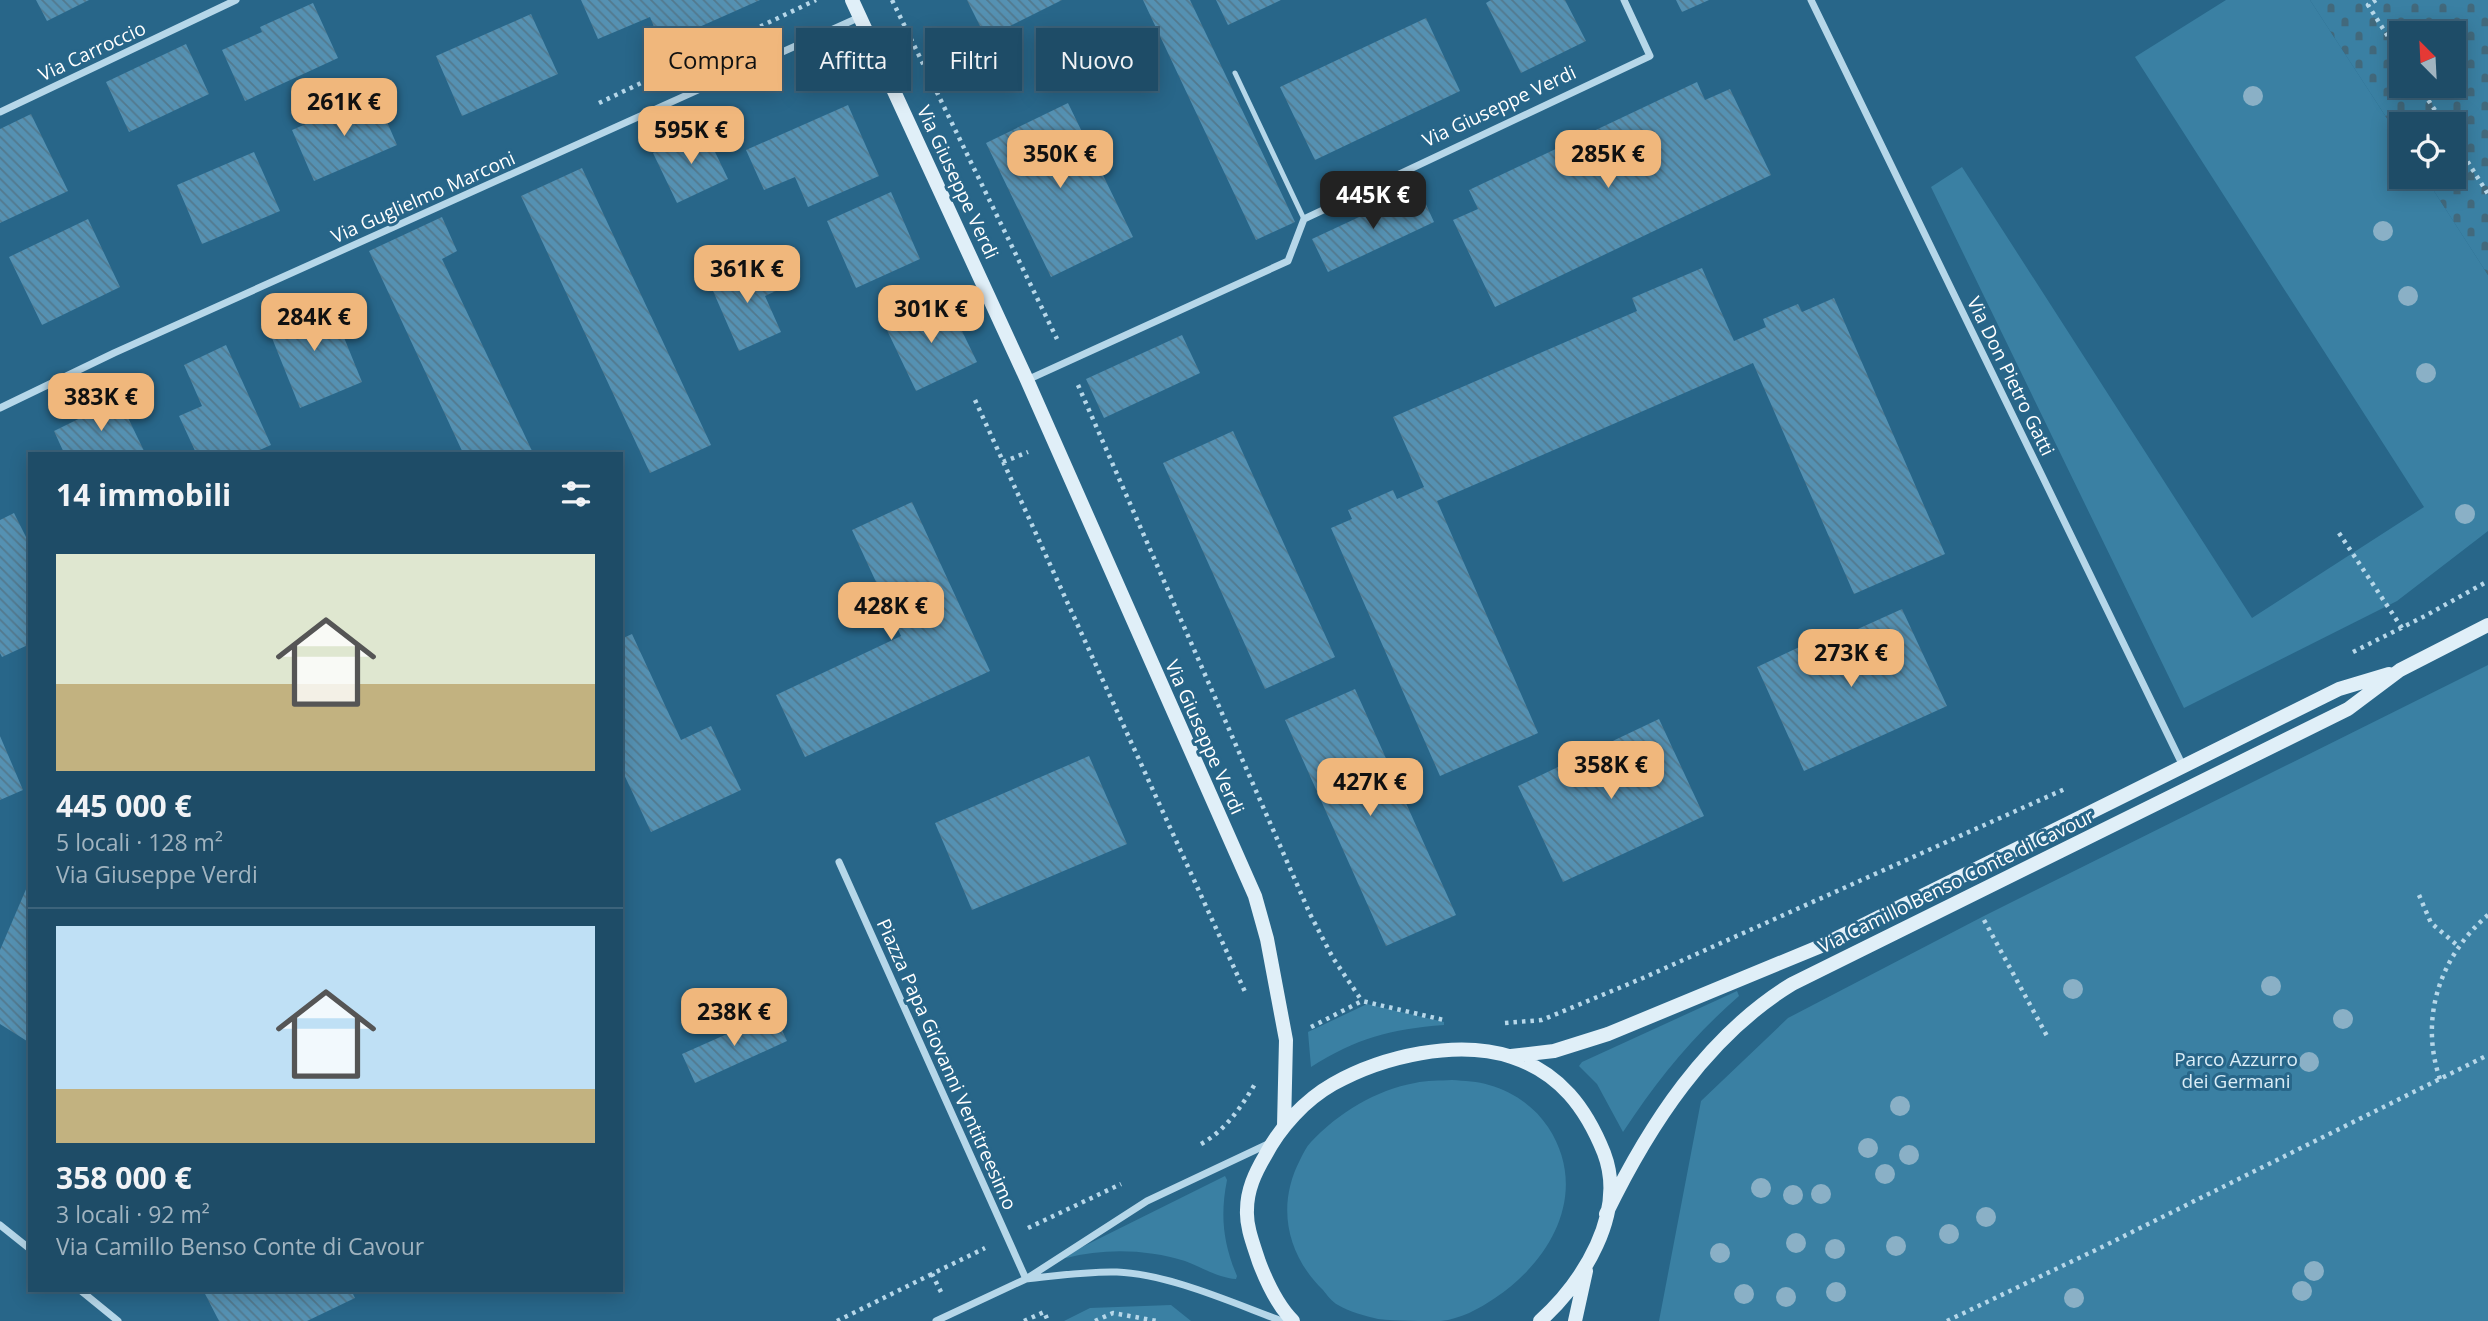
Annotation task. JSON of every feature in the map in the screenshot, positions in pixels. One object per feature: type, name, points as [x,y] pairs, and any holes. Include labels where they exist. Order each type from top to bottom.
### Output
[{"type":"street","name":"Via Carroccio","points":[[0,111],[236,0]]},
{"type":"street","name":"Via Giuseppe Verdi","points":[[852,0],[1027,380],[1255,896],[1268,939],[1286,1040],[1284,1126]]},
{"type":"street","name":"Via Giuseppe Verdi","points":[[1304,219],[1650,56],[1623,0]]},
{"type":"street","name":"Via Don Pietro Gatti","points":[[1811,0],[2183,766]]},
{"type":"street","name":"Via Guglielmo Marconi","points":[[0,408],[126,348],[861,17]]},
{"type":"street","points":[[1027,380],[1288,261],[1304,219]]},
{"type":"street","name":"Via Camillo Benso Conte di Cavour","points":[[1511,1056],[1555,1051],[1608,1034],[1821,946],[2339,689],[2400,670],[2488,625]]},
{"type":"street","name":"Via Camillo Benso Conte di Cavour","points":[[1606,1214],[1633,1161],[1679,1091],[1731,1031],[1774,995],[2348,709],[2400,670]]},
{"type":"street","name":"Piazza Papa Giovanni Ventitreesimo","points":[[839,862],[1026,1279]]},
{"type":"street","points":[[1293,1321],[1284,1312],[1265,1277],[1251,1236],[1247,1214],[1248,1196],[1254,1177],[1272,1142],[1284,1126],[1333,1084],[1391,1061],[1429,1051],[1458,1050],[1511,1056],[1550,1077],[1577,1101],[1588,1116],[1606,1159],[1610,1176],[1606,1214],[1600,1237],[1588,1262],[1567,1292],[1540,1321]]},
{"type":"street","points":[[936,1321],[1026,1279],[1147,1200],[1272,1142]]},
{"type":"street","points":[[0,1225],[28,1247]]},
{"type":"street","points":[[1575,1321],[1588,1262]]},
{"type":"street","points":[[1026,1279],[1096,1272],[1130,1274],[1169,1281],[1282,1321]]},
{"type":"street","points":[[82,1292],[118,1321]]},
{"type":"lane","points":[[1235,73],[1304,219]]},
{"type":"path","points":[[892,0],[1068,362],[1310,914],[1333,958],[1362,1000]]},
{"type":"path","points":[[2376,0],[2368,5],[2389,38]]},
{"type":"path","points":[[2466,159],[2488,194]]},
{"type":"path","points":[[975,400],[1247,996]]},
{"type":"path","points":[[2339,533],[2402,628]]},
{"type":"path","points":[[2341,658],[2488,580]]},
{"type":"path","points":[[1502,1023],[1542,1020],[1643,978],[2070,787]]},
{"type":"path","points":[[2419,895],[2431,923],[2458,946]]},
{"type":"path","points":[[2440,1079],[2433,1049],[2432,1016],[2442,975],[2458,946],[2488,915]]},
{"type":"path","points":[[1982,917],[2047,1036]]},
{"type":"path","points":[[1286,1040],[1362,1000],[1453,1022]]},
{"type":"path","points":[[1947,1321],[2488,1055]]},
{"type":"path","points":[[1199,1145],[1211,1139],[1234,1117],[1260,1076]]},
{"type":"path","points":[[837,1321],[1123,1183]]},
{"type":"path","points":[[932,1274],[952,1313]]},
{"type":"path","points":[[1024,1321],[1044,1312],[1048,1321]]},
{"type":"path","points":[[1095,1321],[1113,1313],[1157,1321]]},
{"type":"green space","points":[[2226,0],[2310,0],[2389,122],[2389,189],[2433,189],[2488,275],[2488,531],[2397,601],[2184,708],[1931,187],[1962,167],[2252,618],[2424,507],[2135,57]]},
{"type":"green space","points":[[2310,0],[2488,0],[2488,275],[2433,189],[2466,189],[2466,112],[2389,112],[2389,122]]},
{"type":"green space","name":"Parco Azzurro dei Germani","points":[[2488,665],[2488,1321],[1659,1321],[1701,1101],[1788,1018],[1982,917]]},
{"type":"green space","points":[[1737,991],[1739,996],[1676,1060],[1623,1132],[1597,1084],[1579,1066],[1582,1062]]},
{"type":"green space","points":[[1367,1004],[1444,1022],[1444,1025],[1407,1029],[1374,1037],[1311,1067],[1308,1032]]},
{"type":"green space","points":[[1452,1080],[1498,1088],[1530,1106],[1548,1127],[1560,1151],[1565,1175],[1565,1199],[1559,1222],[1548,1244],[1515,1282],[1489,1302],[1448,1320],[1378,1319],[1336,1304],[1301,1261],[1289,1229],[1288,1195],[1300,1160],[1322,1131],[1358,1104],[1400,1086]]},
{"type":"green space","points":[[1225,1176],[1224,1229],[1236,1279],[1156,1254],[1110,1251],[1066,1258],[1064,1256]]},
{"type":"green space","points":[[1171,1305],[1191,1321],[1064,1321],[1090,1308]]},
{"type":"building","points":[[36,0],[89,0],[47,21]]},
{"type":"building","points":[[581,0],[760,0],[697,28],[654,28],[650,17],[598,39]]},
{"type":"building","points":[[967,0],[1062,0],[1006,28],[981,28]]},
{"type":"building","points":[[1143,0],[1190,0],[1295,222],[1256,240]]},
{"type":"building","points":[[1216,0],[1281,0],[1228,25]]},
{"type":"building","points":[[1491,0],[1565,0],[1586,41],[1521,73],[1486,3]]},
{"type":"building","points":[[1676,0],[1709,0],[1682,12]]},
{"type":"building","points":[[313,3],[338,58],[245,101],[222,50],[262,32],[260,27]]},
{"type":"building","points":[[531,14],[558,74],[462,116],[436,56]]},
{"type":"building","points":[[1426,18],[1460,91],[1315,160],[1280,87]]},
{"type":"building","points":[[186,44],[209,94],[129,132],[106,82]]},
{"type":"building","points":[[1697,82],[1705,100],[1730,89],[1771,175],[1495,307],[1453,220],[1478,209],[1469,190]]},
{"type":"building","points":[[375,94],[397,145],[314,181],[292,130]]},
{"type":"building","points":[[1068,103],[1133,237],[1051,277],[986,143]]},
{"type":"building","points":[[848,105],[879,176],[808,207],[795,177],[764,190],[746,150]]},
{"type":"building","points":[[31,114],[68,191],[0,223],[0,129]]},
{"type":"building","points":[[704,129],[728,179],[677,203],[653,153]]},
{"type":"building","points":[[254,152],[280,211],[202,244],[177,185]]},
{"type":"building","points":[[582,168],[711,445],[650,473],[521,196]]},
{"type":"building","points":[[1419,189],[1434,222],[1328,272],[1312,239]]},
{"type":"building","points":[[891,192],[920,259],[856,288],[827,221]]},
{"type":"building","points":[[442,217],[457,251],[442,259],[533,452],[463,452],[369,251]]},
{"type":"building","points":[[88,219],[120,287],[42,325],[9,257]]},
{"type":"building","points":[[763,261],[776,291],[765,296],[781,332],[739,351],[710,284]]},
{"type":"building","points":[[1702,268],[1734,341],[1766,327],[1763,319],[1798,304],[1802,312],[1834,298],[1945,554],[1854,594],[1753,363],[1437,501],[1538,733],[1440,776],[1331,528],[1352,519],[1348,510],[1393,490],[1397,499],[1424,487],[1393,417],[1637,311],[1632,298]]},
{"type":"building","points":[[328,298],[362,382],[300,408],[266,323]]},
{"type":"building","points":[[947,300],[977,362],[916,391],[886,328]]},
{"type":"building","points":[[1182,335],[1200,373],[1104,418],[1086,379]]},
{"type":"building","points":[[226,345],[271,445],[255,452],[196,452],[179,416],[202,406],[184,365]]},
{"type":"building","points":[[119,399],[145,452],[64,452],[54,431]]},
{"type":"building","points":[[1233,431],[1335,657],[1265,689],[1163,463]]},
{"type":"building","points":[[912,502],[990,671],[805,757],[776,695],[901,636],[852,530]]},
{"type":"building","points":[[14,513],[28,541],[28,645],[2,657],[0,653],[0,520]]},
{"type":"building","points":[[1902,609],[1947,706],[1804,771],[1757,667],[1825,635],[1829,642]]},
{"type":"building","points":[[632,634],[681,740],[711,726],[741,790],[651,832],[623,772],[623,638]]},
{"type":"building","points":[[1355,689],[1456,915],[1386,946],[1285,720]]},
{"type":"building","points":[[1659,719],[1704,816],[1563,882],[1518,786]]},
{"type":"building","points":[[0,736],[23,790],[0,800]]},
{"type":"building","points":[[1089,756],[1127,844],[972,910],[935,823]]},
{"type":"building","points":[[28,887],[28,1042],[0,1024],[0,950]]},
{"type":"building","points":[[774,1013],[787,1041],[695,1083],[682,1054]]},
{"type":"building","points":[[204,1292],[352,1292],[355,1298],[307,1321],[219,1321]]}]
